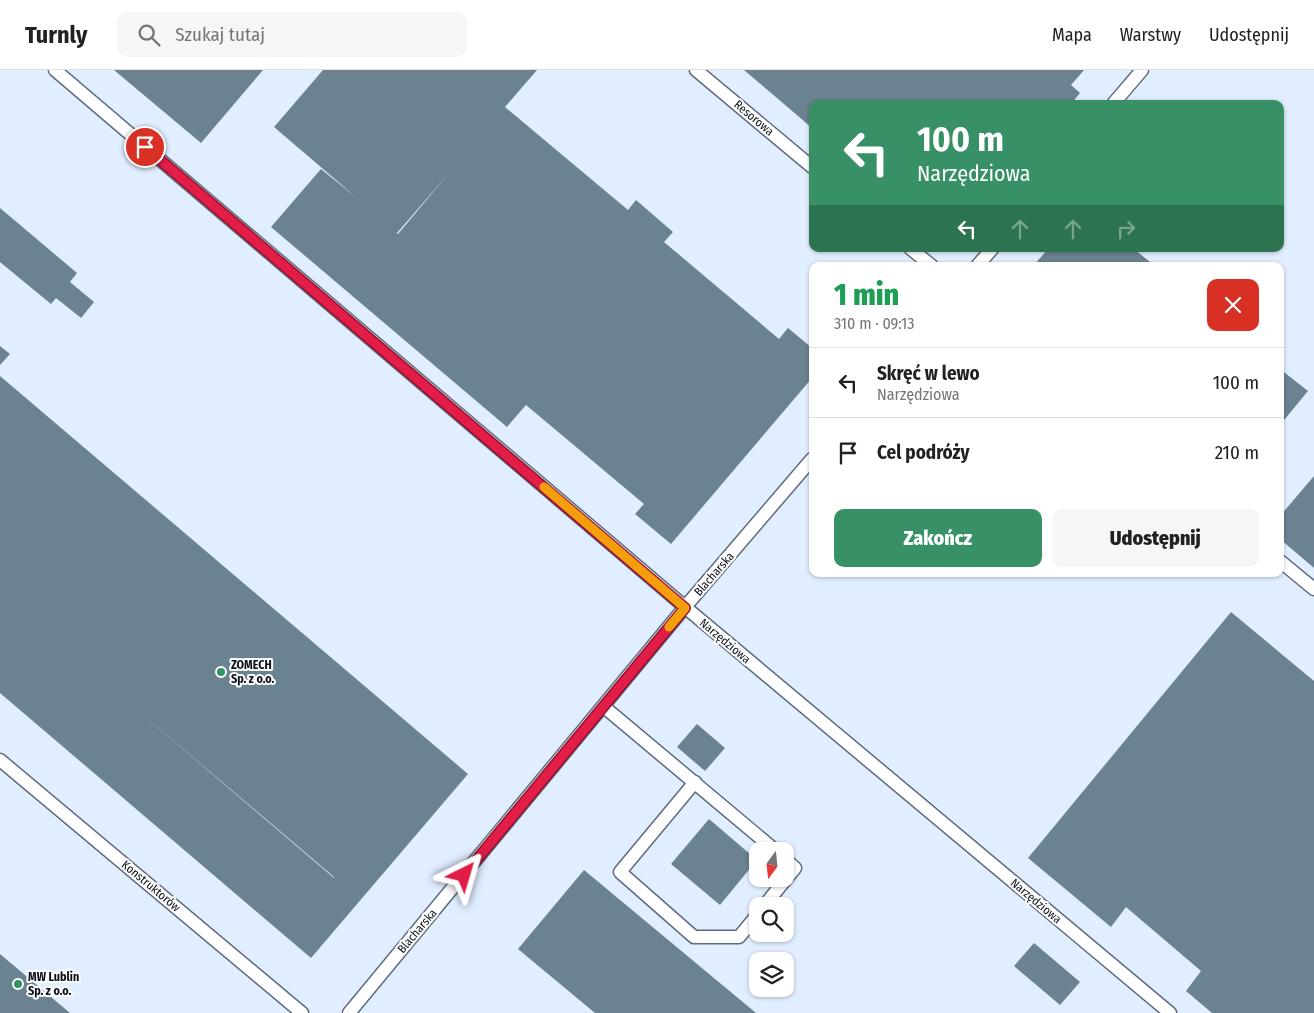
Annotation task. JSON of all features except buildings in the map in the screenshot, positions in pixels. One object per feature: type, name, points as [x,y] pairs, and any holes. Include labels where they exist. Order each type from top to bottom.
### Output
[{"type":"lane","name":"Narzędziowa","points":[[55,70],[685,608],[1170,1013]]},
{"type":"lane","name":"Resorowa","points":[[696,70],[809,164]]},
{"type":"lane","points":[[1116,100],[1142,70]]},
{"type":"lane","points":[[915,252],[927,262]]},
{"type":"lane","points":[[981,262],[989,252]]},
{"type":"lane","name":"Blacharska","points":[[349,1013],[685,608],[809,463]]},
{"type":"lane","points":[[1284,564],[1314,590]]},
{"type":"lane","points":[[604,706],[765,842]]},
{"type":"lane","name":"Konstruktorów","points":[[0,760],[302,1013]]},
{"type":"lane","points":[[695,782],[620,872],[694,937],[739,937],[749,925]]},
{"type":"shaded area","points":[[0,70],[1314,70],[1314,1013],[0,1013]]},
{"type":"slow traffic","points":[[544,487],[685,608],[669,627]]},
{"type":"place","name":"ZOMECH Sp. z o.o.","points":[[221,672]]},
{"type":"place","name":"MW Lublin Sp. z o.o.","points":[[18,984]]},
{"type":"route","points":[[145,147],[685,608],[464,875]]}]
